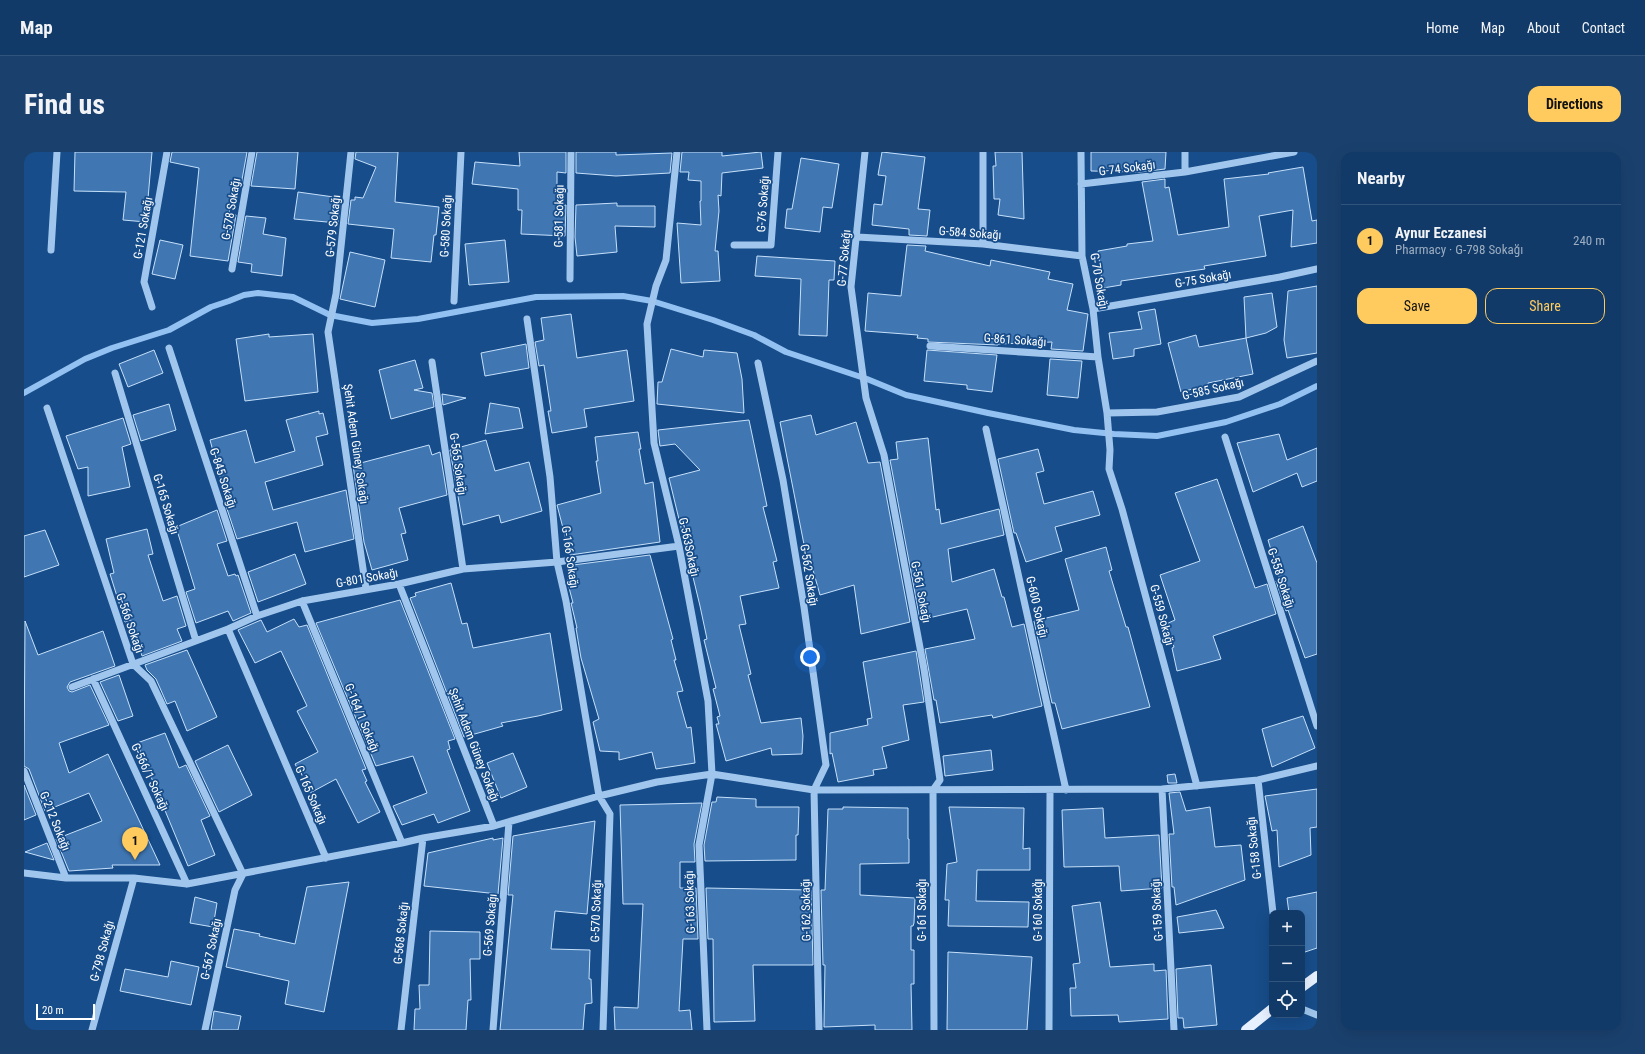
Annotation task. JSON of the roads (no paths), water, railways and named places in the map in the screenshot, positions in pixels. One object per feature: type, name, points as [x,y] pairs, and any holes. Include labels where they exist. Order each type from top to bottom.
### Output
[{"type":"main road","points":[[1305,985],[1317,976]]},
{"type":"main road","points":[[1246,1030],[1269,1012]]},
{"type":"street","points":[[51,250],[57,152]]},
{"type":"street","name":"G-121 Sokağı","points":[[152,307],[144,282],[166,152]]},
{"type":"street","name":"G-578 Sokağı","points":[[232,269],[252,152]]},
{"type":"street","name":"G-579 Sokağı","points":[[334,302],[341,252],[351,152]]},
{"type":"street","name":"G-580 Sokağı","points":[[454,301],[461,152]]},
{"type":"street","name":"G-581 Sokağı","points":[[570,279],[571,152]]},
{"type":"street","name":"G-563Sokağı","points":[[677,152],[666,260],[656,286],[647,324],[654,444],[679,546],[708,701],[712,774]]},
{"type":"street","name":"G-76 Sokağı","points":[[734,246],[771,245],[778,152]]},
{"type":"street","name":"G-77 Sokağı","points":[[865,152],[851,287],[866,398]]},
{"type":"street","points":[[983,152],[983,244]]},
{"type":"street","name":"G-70 Sokağı","points":[[1081,152],[1082,256],[1093,309],[1098,357],[1107,413]]},
{"type":"street","points":[[1185,152],[1186,172]]},
{"type":"street","name":"G-74 Sokağı","points":[[1081,184],[1186,172],[1276,153],[1294,152]]},
{"type":"street","name":"G-584 Sokağı","points":[[856,237],[983,244],[1082,256]]},
{"type":"street","name":"G-75 Sokağı","points":[[1093,309],[1280,277],[1317,269]]},
{"type":"street","name":"Şehit Adem Güney Sokağı","points":[[334,302],[328,332],[366,589]]},
{"type":"street","name":"G-166 Sokağı","points":[[527,319],[550,477],[558,562],[599,796]]},
{"type":"street","name":"G-861 Sokağı","points":[[930,346],[1098,357]]},
{"type":"street","name":"G-845 Sokağı","points":[[169,348],[258,616]]},
{"type":"street","name":"G-585 Sokağı","points":[[1107,413],[1157,412],[1239,397],[1317,361]]},
{"type":"street","name":"G-565 Sokağı","points":[[432,362],[463,569]]},
{"type":"street","name":"G-562 Sokağı","points":[[758,363],[783,480],[804,608],[826,765],[814,790]]},
{"type":"street","name":"G-165 Sokağı","points":[[115,373],[196,641]]},
{"type":"street","name":"G-561 Sokağı","points":[[866,398],[884,455],[924,669],[940,780],[933,790]]},
{"type":"street","name":"G-566 Sokağı","points":[[47,408],[133,664],[151,681],[243,874]]},
{"type":"street","name":"G-559 Sokağı","points":[[1107,413],[1110,450],[1109,469],[1122,509],[1197,786]]},
{"type":"street","name":"G-600 Sokağı","points":[[986,429],[1066,790]]},
{"type":"street","name":"G-558 Sokağı","points":[[1225,437],[1317,726]]},
{"type":"street","name":"G-801 Sokağı","points":[[72,687],[228,629],[258,616],[302,601],[399,584],[463,569],[558,562],[679,546]]},
{"type":"street","name":"Şehit Adem Güney Sokağı","points":[[399,584],[494,826]]},
{"type":"street","name":"G-164/1 Sokağı","points":[[302,601],[402,843]]},
{"type":"street","name":"G-165 Sokağı","points":[[228,629],[326,858]]},
{"type":"street","name":"G-566/1 Sokağı","points":[[93,679],[187,884]]},
{"type":"street","points":[[24,873],[66,878],[134,878],[187,884],[423,838],[494,826],[599,796],[657,782],[712,774],[814,790],[1162,790],[1258,780],[1317,766]]},
{"type":"street","name":"G-212 Sokağı","points":[[24,771],[66,878]]},
{"type":"street","name":"G-163 Sokağı","points":[[707,1030],[699,845],[712,774]]},
{"type":"street","name":"G-158 Sokağı","points":[[1258,780],[1273,910]]},
{"type":"street","name":"G-162 Sokağı","points":[[814,790],[819,1030]]},
{"type":"street","name":"G-161 Sokağı","points":[[933,790],[934,1030]]},
{"type":"street","name":"G-160 Sokağı","points":[[1049,1030],[1050,790]]},
{"type":"street","name":"G-159 Sokağı","points":[[1162,790],[1174,1030]]},
{"type":"street","name":"G-570 Sokağı","points":[[599,796],[610,814],[603,1030]]},
{"type":"street","name":"G-569 Sokağı","points":[[493,1030],[509,822]]},
{"type":"street","name":"G-568 Sokağı","points":[[401,1030],[423,838]]},
{"type":"street","name":"G-567 Sokağı","points":[[205,1030],[235,890],[243,874]]},
{"type":"street","name":"G-798 Sokağı","points":[[92,1030],[134,878]]},
{"type":"street","points":[[1305,1010],[1317,1015]]},
{"type":"waterway","points":[[24,393],[85,359],[112,348],[169,330],[211,307],[244,295],[258,293],[293,297],[330,315],[372,323],[418,319],[536,297],[623,296],[652,301],[713,320],[754,335],[786,352],[867,379],[906,395],[1074,430],[1114,434],[1157,436],[1226,422],[1280,404],[1317,386]]},
{"type":"place","name":"Aynur Eczanesi","points":[[135,860]]}]
